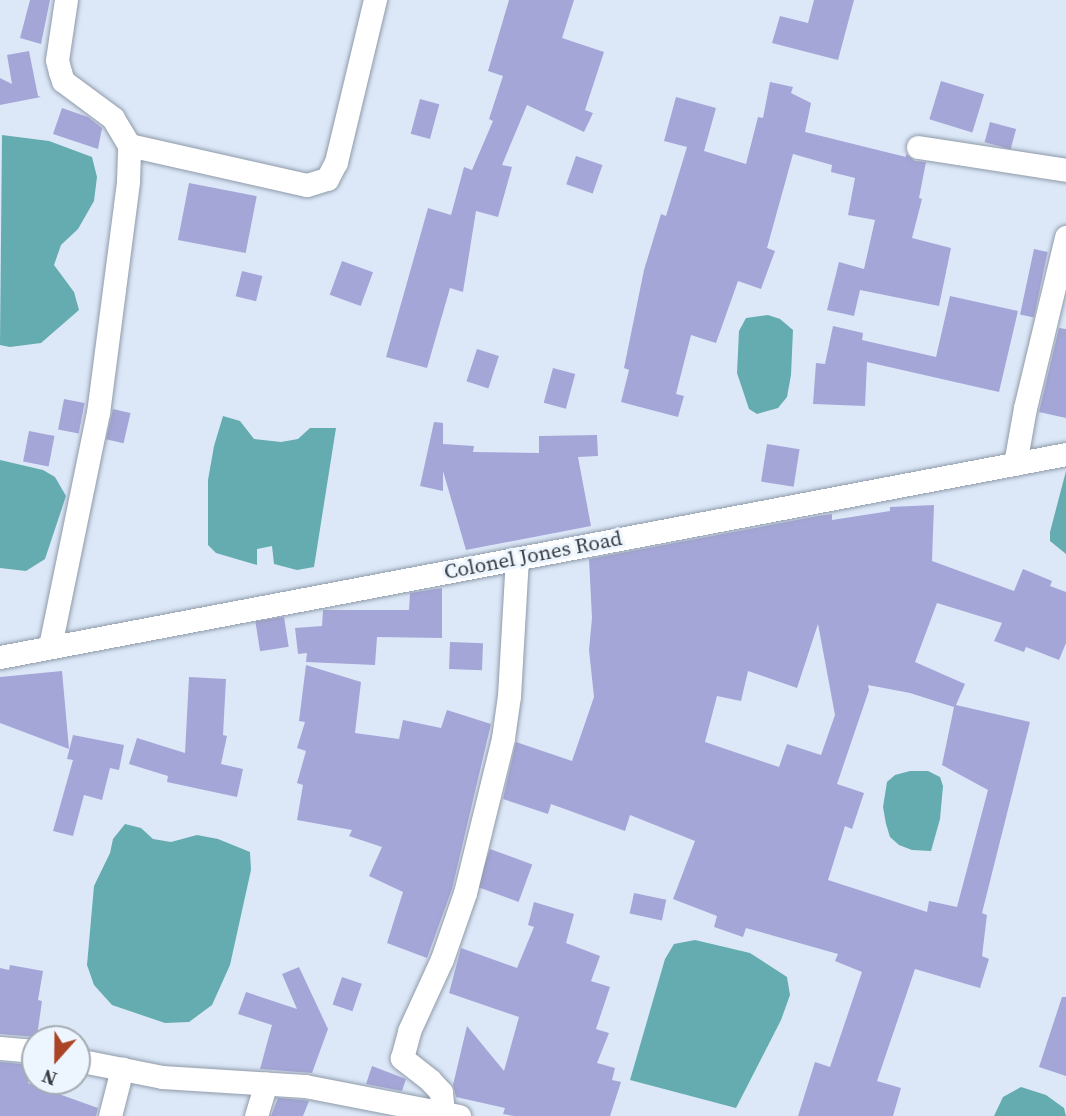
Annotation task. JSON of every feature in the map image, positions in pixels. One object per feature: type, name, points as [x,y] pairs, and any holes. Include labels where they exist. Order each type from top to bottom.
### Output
[{"type":"street","points":[[50,646],[98,413],[128,181],[128,145],[113,118],[64,80],[60,72],[57,60],[66,0]]},
{"type":"street","points":[[128,145],[307,185],[327,180],[336,162],[375,0]]},
{"type":"street","points":[[918,147],[1066,170]]},
{"type":"street","points":[[1015,464],[1027,397],[1066,237]]},
{"type":"street","name":"Colonel Jones Road","points":[[0,657],[1066,454]]},
{"type":"street","points":[[451,1114],[441,1092],[402,1058],[409,1031],[442,959],[465,893],[503,738],[509,696],[517,558]]},
{"type":"street","points":[[0,1048],[21,1050]]},
{"type":"street","points":[[91,1063],[162,1077],[305,1086],[451,1114]]},
{"type":"street","points":[[110,1116],[122,1069]]},
{"type":"street","points":[[256,1116],[266,1083]]},
{"type":"shaded area","points":[[2,135],[49,141],[92,157],[97,177],[94,201],[78,229],[61,245],[54,265],[74,292],[79,310],[41,343],[10,347],[0,345]]},
{"type":"shaded area","points":[[768,315],[780,319],[793,330],[791,375],[787,397],[778,408],[757,414],[749,409],[737,373],[739,331],[746,318]]},
{"type":"shaded area","points":[[223,416],[240,421],[254,439],[281,442],[298,439],[310,428],[336,428],[314,567],[297,570],[274,564],[272,546],[257,549],[257,565],[216,553],[208,545],[208,480]]},
{"type":"shaded area","points":[[0,460],[43,470],[55,477],[66,496],[45,559],[26,571],[0,568]]},
{"type":"shaded area","points":[[1066,471],[1066,554],[1050,541],[1050,532]]},
{"type":"shaded area","points":[[910,771],[928,771],[940,777],[943,786],[940,819],[931,851],[912,850],[899,845],[890,837],[886,824],[883,807],[887,782],[895,775]]},
{"type":"shaded area","points":[[125,824],[141,828],[153,839],[171,842],[197,835],[218,839],[250,852],[251,870],[230,965],[212,1005],[189,1022],[165,1023],[112,1005],[94,985],[87,965],[94,886],[110,853],[113,839]]},
{"type":"shaded area","points":[[695,940],[750,953],[787,977],[790,995],[781,1020],[736,1108],[630,1080],[665,959],[674,944]]},
{"type":"shaded area","points":[[1021,1087],[1046,1095],[1064,1108],[1066,1116],[994,1116],[1003,1097]]},
{"type":"building","points":[[30,0],[50,0],[41,44],[20,38]]},
{"type":"building","points":[[509,0],[574,0],[562,38],[604,52],[585,110],[593,113],[584,132],[527,105],[502,165],[512,167],[498,217],[476,211],[463,292],[450,288],[427,368],[386,357],[428,208],[451,215],[464,167],[472,170],[493,121],[489,119],[503,76],[488,71]]},
{"type":"building","points":[[814,0],[854,0],[838,60],[772,43],[780,16],[808,23]]},
{"type":"building","points":[[29,51],[38,96],[41,97],[0,105],[0,78],[12,84],[7,55]]},
{"type":"building","points":[[941,81],[984,94],[972,132],[929,119]]},
{"type":"building","points":[[770,82],[793,87],[791,93],[811,103],[805,132],[906,157],[906,154],[915,161],[926,162],[919,198],[922,199],[912,238],[951,248],[939,306],[860,290],[854,316],[827,310],[839,262],[864,269],[875,220],[848,215],[855,178],[831,172],[832,165],[793,154],[767,248],[775,251],[761,289],[738,281],[716,343],[691,335],[676,394],[684,396],[678,417],[621,402],[629,370],[624,368],[644,270],[661,214],[666,216],[687,147],[664,141],[676,97],[716,108],[704,151],[746,164],[758,117],[763,118]]},
{"type":"building","points":[[420,99],[439,104],[430,139],[411,134]]},
{"type":"building","points":[[62,108],[88,117],[102,128],[98,149],[53,134]]},
{"type":"building","points":[[990,122],[1016,129],[1011,149],[985,142]]},
{"type":"building","points":[[576,156],[602,165],[593,193],[566,184]]},
{"type":"building","points":[[189,183],[257,196],[246,253],[178,240]]},
{"type":"building","points":[[1034,249],[1048,252],[1034,317],[1020,315]]},
{"type":"building","points":[[342,261],[373,272],[361,306],[330,295]]},
{"type":"building","points":[[242,271],[262,276],[256,301],[236,296]]},
{"type":"building","points":[[950,296],[1018,311],[999,392],[867,362],[865,406],[813,404],[816,363],[825,364],[833,326],[863,333],[862,340],[936,357]]},
{"type":"building","points":[[1059,328],[1066,329],[1066,418],[1039,412]]},
{"type":"building","points":[[477,349],[499,356],[488,388],[466,381]]},
{"type":"building","points":[[553,368],[575,374],[566,409],[544,403]]},
{"type":"building","points":[[64,399],[85,403],[79,433],[58,429]]},
{"type":"building","points":[[113,409],[131,413],[124,443],[106,439]]},
{"type":"building","points":[[434,422],[443,423],[443,444],[474,446],[473,452],[539,453],[539,436],[597,435],[598,456],[578,457],[591,526],[466,550],[443,471],[443,491],[420,486]]},
{"type":"building","points":[[29,431],[55,436],[49,466],[23,461]]},
{"type":"building","points":[[767,444],[800,449],[794,487],[761,482]]},
{"type":"building","points":[[934,505],[932,561],[1014,591],[1023,569],[1052,581],[1050,586],[1066,592],[1066,643],[1059,660],[1026,647],[1024,652],[994,641],[1002,623],[937,603],[915,662],[965,684],[956,705],[1030,722],[982,913],[987,915],[982,956],[989,959],[980,988],[915,969],[877,1081],[901,1088],[893,1116],[798,1116],[815,1062],[830,1067],[862,972],[835,961],[838,954],[746,928],[743,937],[714,927],[717,916],[673,899],[695,841],[630,815],[625,831],[551,804],[548,814],[503,799],[516,742],[572,761],[594,697],[589,650],[592,618],[589,559],[818,516],[832,514],[832,520],[890,511],[890,507]],"holes":[[[818,624],[835,715],[821,755],[787,744],[779,767],[705,742],[717,696],[741,701],[748,671],[797,688]],[[868,685],[910,693],[954,707],[942,765],[988,790],[957,907],[929,901],[927,912],[828,880],[845,826],[852,829],[864,793],[837,784],[869,690]]]},
{"type":"building","points":[[442,588],[442,638],[377,637],[375,665],[306,662],[307,653],[298,654],[295,628],[322,626],[323,610],[409,610],[410,593]]},
{"type":"building","points":[[284,617],[289,647],[260,651],[255,622]]},
{"type":"building","points":[[450,642],[483,643],[482,670],[449,669]]},
{"type":"building","points":[[306,665],[361,682],[355,733],[399,739],[403,720],[441,728],[447,710],[491,724],[452,889],[427,958],[387,943],[403,892],[369,876],[382,847],[349,836],[352,830],[297,820],[303,785],[297,783],[306,751],[297,748],[305,722],[299,721]]},
{"type":"building","points":[[62,671],[69,749],[0,723],[0,677]]},
{"type":"building","points":[[189,677],[226,679],[223,735],[227,736],[221,764],[243,769],[237,797],[167,782],[168,776],[129,764],[137,738],[185,753]]},
{"type":"building","points":[[73,735],[124,745],[119,770],[110,768],[102,800],[84,795],[73,836],[53,831],[73,760],[67,759]]},
{"type":"building","points":[[490,849],[532,864],[519,902],[476,887]]},
{"type":"building","points":[[634,893],[666,900],[662,920],[630,914]]},
{"type":"building","points":[[534,902],[574,914],[566,943],[600,956],[591,981],[610,987],[596,1029],[609,1033],[597,1063],[615,1068],[612,1080],[621,1082],[610,1116],[514,1116],[503,1114],[505,1108],[456,1097],[453,1085],[467,1026],[504,1071],[519,1017],[449,993],[461,948],[517,968],[534,927],[528,925]]},
{"type":"building","points":[[10,965],[43,971],[38,1000],[42,1001],[39,1025],[21,1025],[21,1036],[0,1034],[0,968],[9,970]]},
{"type":"building","points":[[299,967],[328,1029],[312,1073],[260,1069],[272,1025],[238,1014],[246,992],[297,1009],[282,974]]},
{"type":"building","points":[[342,977],[362,984],[352,1011],[333,1004]]},
{"type":"building","points":[[1062,997],[1066,997],[1066,1076],[1039,1067]]},
{"type":"building","points":[[0,1062],[21,1064],[21,1095],[62,1095],[98,1108],[96,1116],[0,1116]]},
{"type":"building","points":[[372,1066],[406,1079],[402,1091],[366,1084]]},
{"type":"building","points":[[278,1098],[309,1101],[303,1116],[271,1116]]}]
